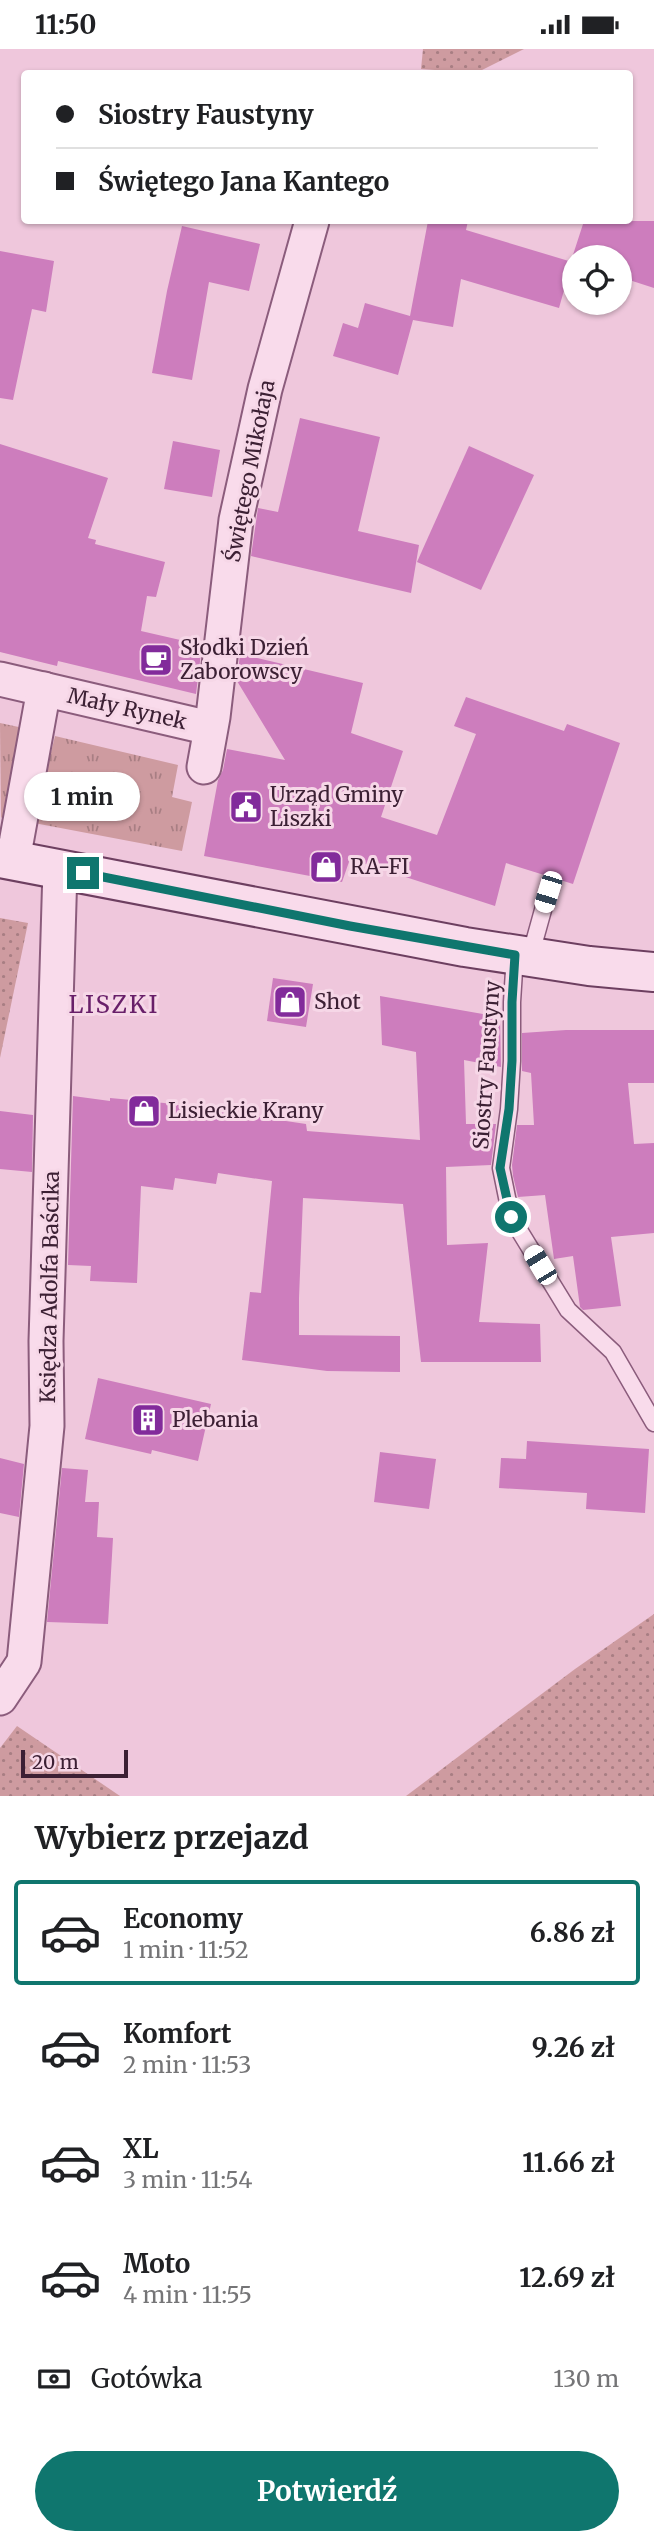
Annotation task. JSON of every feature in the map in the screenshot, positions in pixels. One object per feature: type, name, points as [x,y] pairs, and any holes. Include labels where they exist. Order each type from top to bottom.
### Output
[{"type":"main road","points":[[6,859],[350,926],[523,956],[654,972]]},
{"type":"street","name":"Świętego Mikołaja","points":[[204,767],[213,717],[236,520],[265,389],[311,224]]},
{"type":"street","name":"Mały Rynek","points":[[0,680],[210,728]]},
{"type":"street","name":"Mały Rynek","points":[[6,859],[44,689]]},
{"type":"street","name":"Księdza Adolfa Baścika","points":[[0,1697],[24,1662],[47,1426],[46,1341],[60,869]]},
{"type":"lane","name":"Siostry Faustyny","points":[[548,892],[523,956],[512,1002],[509,1109],[500,1168],[511,1217],[568,1310],[613,1352],[654,1423]]},
{"type":"green space","points":[[423,49],[524,49],[482,70],[421,69]]},
{"type":"green space","points":[[0,723],[28,729],[10,810],[1,818]]},
{"type":"green space","points":[[55,736],[178,765],[172,797],[192,802],[182,851],[34,823]]},
{"type":"green space","points":[[0,918],[28,923],[0,1058]]},
{"type":"green space","points":[[654,1614],[654,1796],[406,1796],[575,1669]]},
{"type":"green space","points":[[17,1726],[120,1796],[0,1796],[0,1748]]},
{"type":"building","points":[[633,221],[654,221],[654,288],[632,281],[632,245],[576,245],[583,224],[633,224]]},
{"type":"building","points":[[427,224],[467,224],[466,230],[562,259],[562,297],[559,308],[461,279],[453,327],[413,320],[398,375],[333,356],[343,323],[358,328],[365,303],[410,316]]},
{"type":"building","points":[[182,226],[260,244],[249,291],[209,282],[192,380],[152,373]]},
{"type":"building","points":[[0,251],[54,261],[46,312],[32,309],[13,400],[0,398]]},
{"type":"building","points":[[300,418],[380,437],[358,531],[419,545],[411,593],[251,556],[258,508],[278,512]]},
{"type":"building","points":[[173,441],[220,450],[212,497],[164,489]]},
{"type":"building","points":[[0,444],[108,478],[88,538],[96,540],[95,544],[165,562],[156,597],[147,596],[141,631],[202,645],[196,694],[58,661],[57,666],[0,652]]},
{"type":"building","points":[[469,446],[534,475],[481,590],[417,562]]},
{"type":"building","points":[[240,654],[363,683],[351,733],[403,751],[381,817],[437,835],[476,734],[454,726],[466,697],[564,731],[567,724],[620,743],[573,884],[506,863],[495,906],[350,859],[342,882],[204,856],[218,780],[227,749],[285,760],[237,681]]},
{"type":"building","name":"Shot","points":[[273,978],[313,984],[306,1027],[267,1021]]},
{"type":"building","points":[[380,996],[500,1017],[501,1067],[464,1060],[466,1124],[496,1124],[491,1165],[446,1167],[447,1245],[488,1243],[479,1322],[540,1324],[541,1362],[421,1362],[403,1204],[303,1198],[299,1298],[299,1335],[400,1336],[400,1372],[327,1371],[242,1360],[250,1292],[261,1293],[272,1181],[218,1173],[216,1184],[175,1178],[173,1190],[141,1186],[137,1283],[90,1281],[91,1266],[68,1265],[73,1096],[110,1101],[110,1098],[164,1103],[306,1124],[307,1131],[420,1140],[416,1052],[382,1045]]},
{"type":"building","points":[[654,1030],[654,1083],[628,1083],[634,1144],[654,1143],[654,1233],[611,1237],[621,1306],[583,1310],[580,1307],[573,1256],[554,1259],[545,1195],[518,1197],[513,1176],[517,1125],[534,1125],[531,1073],[522,1071],[522,1033]]},
{"type":"building","points":[[0,1111],[33,1115],[32,1172],[0,1169]]},
{"type":"building","name":"Plebania","points":[[98,1378],[211,1404],[198,1461],[152,1450],[151,1454],[85,1439]]},
{"type":"building","points":[[527,1441],[649,1449],[645,1513],[586,1509],[587,1493],[499,1488],[501,1458],[526,1459]]},
{"type":"building","points":[[380,1452],[436,1459],[429,1509],[374,1502]]},
{"type":"building","points":[[0,1458],[24,1464],[19,1517],[0,1513]]},
{"type":"building","points":[[62,1468],[88,1470],[85,1502],[99,1502],[97,1537],[113,1538],[108,1624],[47,1622]]},
{"type":"place","name":"Słodki Dzień Zaborowscy","points":[[156,660]]},
{"type":"place","name":"Urząd Gminy Liszki","points":[[246,807]]},
{"type":"place","name":"RA-FI","points":[[326,867]]},
{"type":"place","name":"Shot","points":[[290,1002]]},
{"type":"place","name":"Lisieckie Krany","points":[[144,1111]]},
{"type":"place","name":"Plebania","points":[[148,1420]]},
{"type":"district","name":"LISZKI","points":[[114,1005]]},
{"type":"route","points":[[83,873],[350,926],[515,955],[509,1109],[500,1168],[511,1217]]}]
